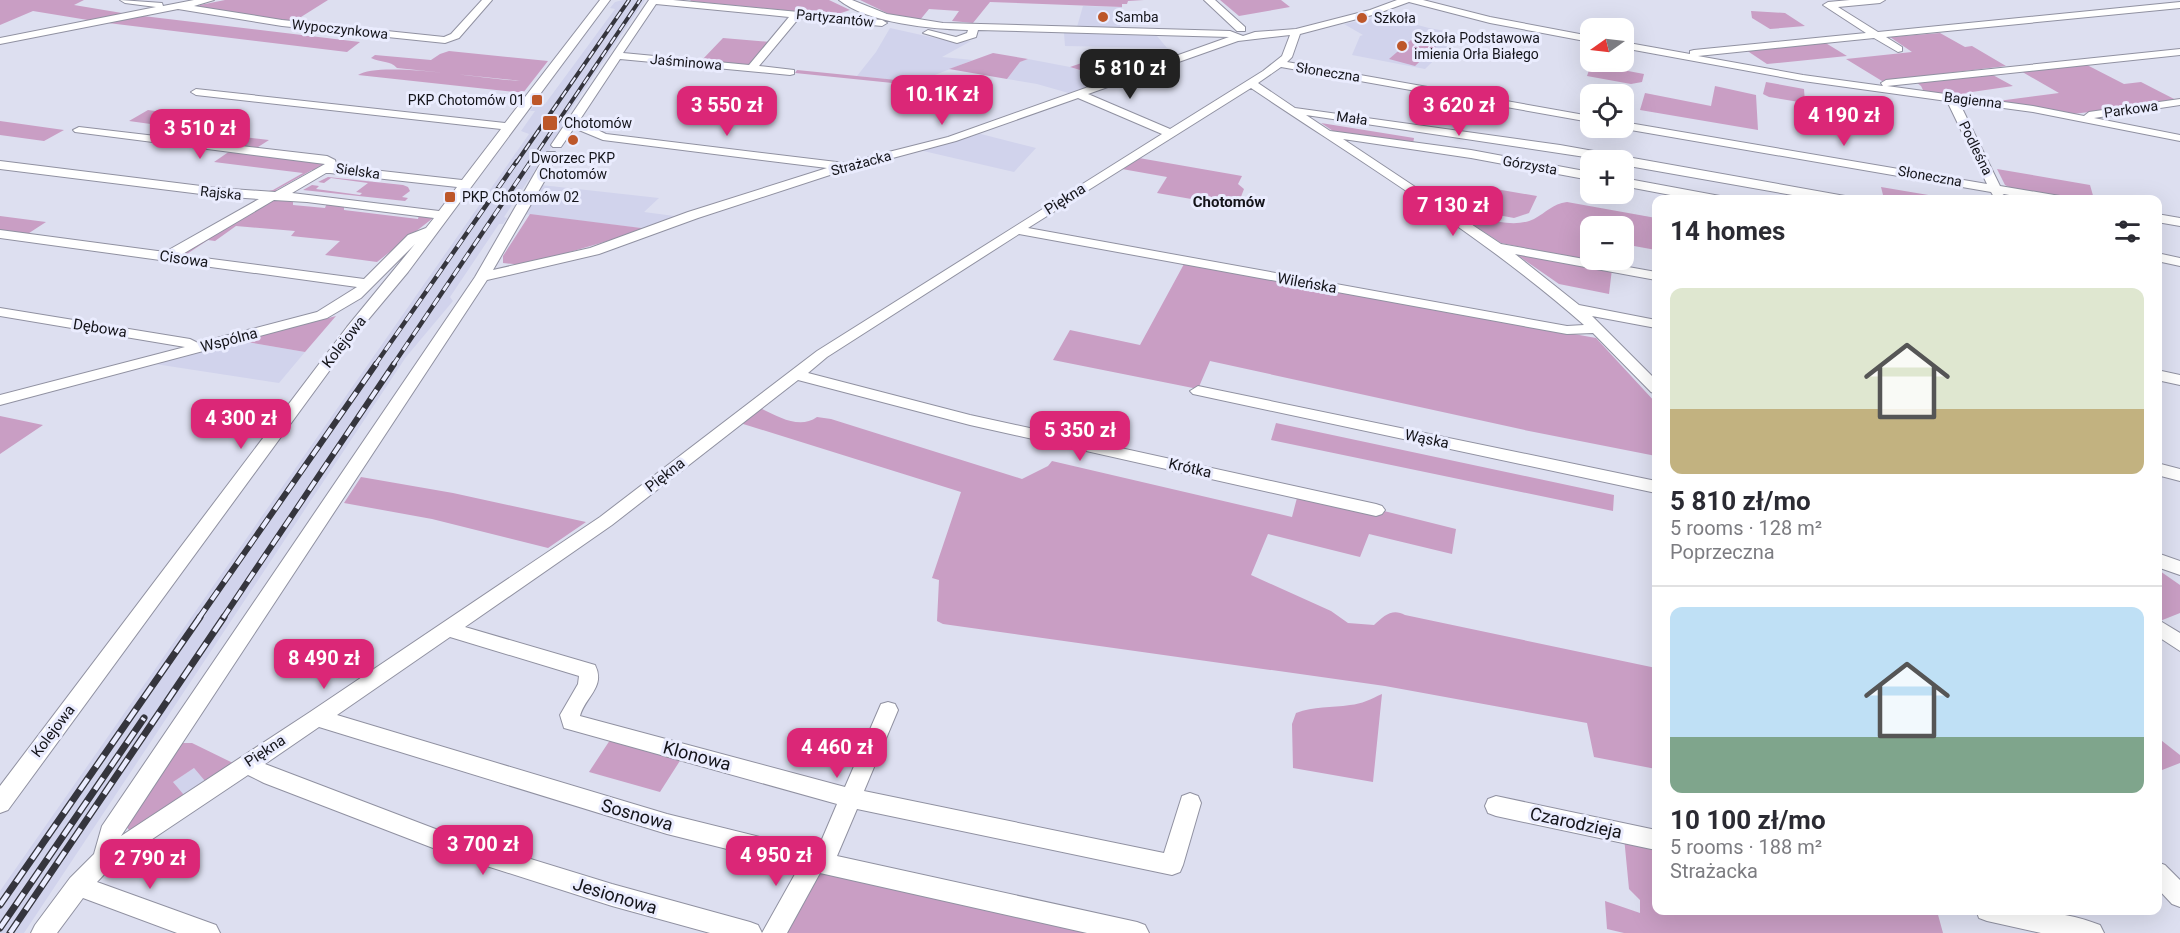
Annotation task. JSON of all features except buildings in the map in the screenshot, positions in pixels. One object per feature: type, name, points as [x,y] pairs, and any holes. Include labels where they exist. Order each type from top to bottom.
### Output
[{"type":"street","points":[[125,0],[160,5],[164,9]]},
{"type":"street","points":[[0,41],[209,0]]},
{"type":"street","name":"Wypoczynkowa","points":[[177,6],[282,23],[445,40],[455,36],[487,0]]},
{"type":"street","name":"Kolejowa","points":[[0,803],[346,338],[387,290],[465,183],[605,0]]},
{"type":"street","points":[[104,859],[110,833],[482,277],[554,150],[653,0]]},
{"type":"street","name":"Partyzantów","points":[[653,0],[878,22],[953,40],[968,38],[972,35],[973,28]]},
{"type":"street","points":[[844,0],[873,13],[901,21],[973,28],[1236,34],[1247,39],[1255,35],[1296,32],[1372,12],[1406,0]]},
{"type":"street","points":[[1209,0],[1236,34]]},
{"type":"street","points":[[1412,0],[1490,20],[1580,37]]},
{"type":"street","points":[[1880,0],[1828,5],[1898,49]]},
{"type":"street","points":[[1684,57],[1687,54],[2180,5]]},
{"type":"street","points":[[753,68],[797,15]]},
{"type":"street","name":"Piękna","points":[[43,933],[78,886],[104,859],[317,718],[606,521],[795,374],[1279,64],[1287,57],[1296,32]]},
{"type":"street","points":[[1179,33],[1175,38],[1178,45],[1196,51]]},
{"type":"street","name":"Strażacka","points":[[482,277],[594,251],[693,215],[845,167],[952,139],[1196,51],[1236,34]]},
{"type":"street","name":"Bagienna","points":[[1634,47],[1774,74],[2082,118],[2180,138]]},
{"type":"street","points":[[1875,87],[1883,83],[1931,77],[2180,52]]},
{"type":"street","name":"Jaśminowa","points":[[618,56],[790,72]]},
{"type":"street","name":"Słoneczna","points":[[1279,64],[1580,117]]},
{"type":"street","points":[[1251,83],[1497,247],[1577,309],[1652,385]]},
{"type":"street","points":[[196,92],[510,127]]},
{"type":"street","points":[[1078,94],[1170,133]]},
{"type":"street","name":"Podleśna","points":[[1951,98],[1998,195]]},
{"type":"street","name":"Parkowa","points":[[2082,118],[2180,102]]},
{"type":"street","name":"Mała","points":[[1294,111],[1580,153]]},
{"type":"street","points":[[572,122],[603,137],[845,167]]},
{"type":"street","name":"Słoneczna","points":[[1634,126],[2035,195]]},
{"type":"street","name":"Sielska","points":[[79,130],[327,160],[331,163],[330,169],[465,183]]},
{"type":"street","name":"Górzysta","points":[[1329,135],[1337,134],[1460,152],[1580,174]]},
{"type":"street","name":"Mała","points":[[1634,162],[1817,195]]},
{"type":"street","name":"Rajska","points":[[0,165],[443,215]]},
{"type":"street","points":[[167,257],[272,197],[323,170],[330,169]]},
{"type":"street","points":[[1634,184],[1693,195]]},
{"type":"street","points":[[2162,219],[2180,222]]},
{"type":"street","name":"Wileńska","points":[[1017,230],[1567,330],[1597,328]]},
{"type":"street","name":"Wspólna","points":[[0,400],[322,315],[347,302],[413,238],[431,231]]},
{"type":"street","name":"Cisowa","points":[[0,234],[368,284]]},
{"type":"street","points":[[1497,247],[1652,275]]},
{"type":"street","points":[[2162,258],[2180,262]]},
{"type":"street","points":[[1577,309],[1652,323]]},
{"type":"street","name":"Dębowa","points":[[0,312],[190,343],[196,349]]},
{"type":"street","name":"Krótka","points":[[795,374],[970,420],[1376,510]]},
{"type":"street","points":[[2162,376],[2180,380]]},
{"type":"street","name":"Wąska","points":[[1198,391],[1652,486]]},
{"type":"street","points":[[2162,471],[2180,475]]},
{"type":"street","points":[[2162,562],[2180,568]]},
{"type":"street","name":"Klonowa","points":[[447,629],[588,671],[590,675],[587,686],[571,712],[571,722],[850,798],[1172,865],[1190,803]]},
{"type":"street","points":[[2162,630],[2180,643]]},
{"type":"street","points":[[774,933],[819,862],[888,710]]},
{"type":"street","name":"Sosnowa","points":[[317,718],[667,824],[819,862],[1137,933]]},
{"type":"street","name":"Jesionowa","points":[[249,761],[257,770],[271,777],[446,843],[612,896],[750,933]]},
{"type":"street","name":"Czarodzieja","points":[[1496,806],[1652,839]]},
{"type":"street","points":[[78,886],[208,933]]},
{"type":"street","points":[[2010,915],[2092,933]]},
{"type":"shaded area","points":[[0,0],[84,0],[74,5],[128,14],[94,21],[33,11],[0,25]]},
{"type":"shaded area","points":[[225,0],[328,0],[293,22],[198,8],[200,5]]},
{"type":"shaded area","points":[[645,0],[561,124],[567,125],[533,173],[536,174],[529,179],[504,217],[507,218],[503,224],[499,224],[450,297],[453,301],[406,357],[24,933],[0,933],[0,891],[529,134],[521,131],[535,111],[530,111],[535,104],[545,104],[615,9],[610,8],[615,2]]},
{"type":"shaded area","points":[[691,0],[829,0],[850,10],[835,15]]},
{"type":"shaded area","points":[[860,0],[1144,0],[1128,1],[1127,4],[1122,4],[1122,7],[990,2],[973,23],[952,21],[959,11],[929,9],[920,20],[889,14]]},
{"type":"shaded area","points":[[1220,0],[1281,0],[1290,7],[1239,16]]},
{"type":"shaded area","points":[[1083,6],[1122,7],[1120,28],[1077,27]]},
{"type":"shaded area","points":[[1751,11],[1785,13],[1805,26],[1770,29],[1752,18]]},
{"type":"shaded area","points":[[143,16],[360,42],[347,52],[108,23]]},
{"type":"shaded area","name":"Szkoła Podstawowa imienia Orła Białego","points":[[1382,16],[1461,34],[1425,69],[1352,55],[1360,36],[1363,35],[1344,24]]},
{"type":"shaded area","points":[[890,28],[953,42],[971,41],[942,57],[973,60],[917,82],[857,76],[876,52]]},
{"type":"shaded area","points":[[1064,33],[1157,36],[1167,48],[1065,46]]},
{"type":"shaded area","points":[[1940,33],[1965,47],[1972,46],[2006,66],[1882,81],[1846,59],[1912,52],[1890,37]]},
{"type":"shaded area","points":[[723,38],[771,42],[752,65],[701,61]]},
{"type":"shaded area","points":[[1411,40],[1436,46],[1415,66],[1389,59]]},
{"type":"shaded area","points":[[1824,42],[1847,56],[1767,64],[1746,50]]},
{"type":"shaded area","points":[[449,51],[548,61],[523,93],[358,75],[388,69],[434,72],[397,68],[371,58],[375,55],[431,60]],"holes":[[[457,74],[522,81],[506,80]]]},
{"type":"shaded area","points":[[993,53],[1028,59],[1020,62],[1007,79],[949,69]]},
{"type":"shaded area","points":[[1096,58],[1121,68],[1093,74],[1070,67]]},
{"type":"shaded area","points":[[1028,59],[1070,67],[1109,81],[1072,94],[1037,84],[1007,79],[1020,62]]},
{"type":"shaded area","points":[[2085,64],[2124,84],[2141,82],[2178,101],[2073,114],[1998,101],[2059,93],[2019,70]]},
{"type":"shaded area","points":[[797,70],[917,82],[912,85],[795,73]]},
{"type":"shaded area","points":[[1588,72],[1644,74],[1642,82],[1631,84],[1587,76]]},
{"type":"shaded area","points":[[1991,74],[2013,86],[1965,93],[1972,97],[1924,92],[1916,82]]},
{"type":"shaded area","points":[[1766,82],[1804,89],[1805,103],[1763,94]]},
{"type":"shaded area","points":[[1715,86],[1756,95],[1758,130],[1640,110],[1645,93],[1711,106]]},
{"type":"shaded area","points":[[148,110],[190,116],[172,127],[129,121]]},
{"type":"shaded area","points":[[0,121],[64,130],[44,141],[0,135]]},
{"type":"shaded area","points":[[1321,123],[1414,138],[1413,144],[1333,131]]},
{"type":"shaded area","points":[[180,129],[269,140],[255,149],[164,139]]},
{"type":"shaded area","points":[[977,133],[1036,148],[1014,172],[919,150]]},
{"type":"shaded area","points":[[230,151],[327,163],[316,171],[312,170],[276,190],[279,193],[260,193],[273,190],[303,173],[214,162]]},
{"type":"shaded area","points":[[1139,158],[1242,176],[1238,184],[1244,189],[1237,207],[1157,193],[1167,177],[1122,169]]},
{"type":"shaded area","points":[[1997,169],[2090,185],[2093,195],[2053,195],[2005,185]]},
{"type":"shaded area","points":[[328,177],[403,185],[410,191],[402,197],[408,198],[405,201],[303,190],[312,185],[319,186],[316,189],[360,195],[362,193],[356,192],[368,183],[331,178],[324,183],[318,182]]},
{"type":"shaded area","points":[[541,185],[659,198],[644,212],[682,217],[649,229],[523,214]]},
{"type":"shaded area","points":[[1881,187],[1928,195],[1883,195]]},
{"type":"shaded area","points":[[1490,188],[1537,196],[1529,213],[1514,218],[1455,207],[1461,199],[1485,202]]},
{"type":"shaded area","points":[[275,200],[293,201],[293,205],[325,208],[327,203],[344,206],[344,210],[418,219],[419,215],[433,218],[377,262],[325,255],[340,241],[291,236],[295,231],[236,226],[215,241],[208,240],[181,258],[177,253]]},
{"type":"shaded area","points":[[1567,202],[1652,217],[1652,249],[1634,246],[1634,216],[1580,216],[1580,259],[1501,243],[1454,212],[1515,223],[1534,219],[1553,206]]},
{"type":"shaded area","points":[[530,214],[649,229],[525,265],[503,263],[503,256]]},
{"type":"shaded area","points":[[0,216],[46,222],[26,235],[0,231]]},
{"type":"shaded area","points":[[1510,250],[1580,263],[1580,270],[1612,270],[1609,294],[1559,284]]},
{"type":"shaded area","points":[[1184,264],[1596,338],[1652,399],[1652,455],[1529,431],[1210,361],[1198,389],[1053,360],[1070,330],[1140,345]]},
{"type":"shaded area","points":[[336,316],[305,352],[241,341]]},
{"type":"shaded area","points":[[241,341],[305,352],[279,383],[155,364]]},
{"type":"shaded area","points":[[760,408],[796,422],[810,421],[817,417],[831,419],[1022,479],[1048,466],[1052,461],[1292,517],[1298,494],[1380,510],[1456,529],[1452,554],[1369,534],[1360,557],[1268,534],[1251,575],[1331,611],[1348,623],[1374,625],[1385,616],[1396,612],[1652,667],[1652,768],[1594,757],[1587,723],[1385,686],[943,624],[937,621],[939,580],[932,578],[961,492],[740,423]]},
{"type":"shaded area","points":[[0,416],[43,425],[0,454]]},
{"type":"shaded area","points":[[1276,423],[1614,495],[1613,511],[1271,440]]},
{"type":"shaded area","points":[[361,477],[453,493],[586,522],[548,548],[432,519],[344,503]]},
{"type":"shaded area","points":[[2162,572],[2180,585],[2180,613],[2162,620]]},
{"type":"shaded area","points":[[1382,694],[1373,782],[1293,768],[1292,724],[1296,713],[1316,708],[1359,704]]},
{"type":"shaded area","points":[[612,737],[683,756],[660,792],[589,772]]},
{"type":"shaded area","points":[[2162,741],[2180,755],[2180,763],[2162,770]]},
{"type":"shaded area","points":[[182,743],[192,743],[235,764],[205,781],[194,768],[173,782],[184,795],[135,831],[129,830],[124,824]]},
{"type":"shaded area","points":[[194,768],[205,781],[184,795],[173,782]]},
{"type":"shaded area","points":[[1624,837],[1652,843],[1652,915],[1938,915],[1943,933],[1624,933],[1607,929],[1605,901],[1640,913],[1640,900],[1629,889]]},
{"type":"shaded area","points":[[815,867],[1117,933],[783,933]]},
{"type":"railway","points":[[516,163],[629,0]]},
{"type":"railway","points":[[530,163],[640,0]]},
{"type":"railway","points":[[375,365],[517,161]]},
{"type":"railway","points":[[393,365],[531,161]]},
{"type":"railway","points":[[199,618],[376,364]]},
{"type":"railway","points":[[223,618],[394,364]]},
{"type":"railway","points":[[0,905],[200,617]]},
{"type":"railway","points":[[10,933],[224,617]]},
{"type":"railway","points":[[0,928],[144,718]]},
{"type":"place","name":"Samba","points":[[1103,17]]},
{"type":"place","name":"Szkoła","points":[[1362,18]]},
{"type":"place","name":"Szkoła Podstawowa imienia Orła Białego","points":[[1402,46]]},
{"type":"place","name":"PKP Chotomów 01","points":[[537,100]]},
{"type":"place","name":"Chotomów","points":[[550,123]]},
{"type":"place","name":"Dworzec PKP Chotomów","points":[[573,140]]},
{"type":"place","name":"PKP Chotomów 02","points":[[450,197]]},
{"type":"district","name":"Chotomów","points":[[1229,202]]}]
